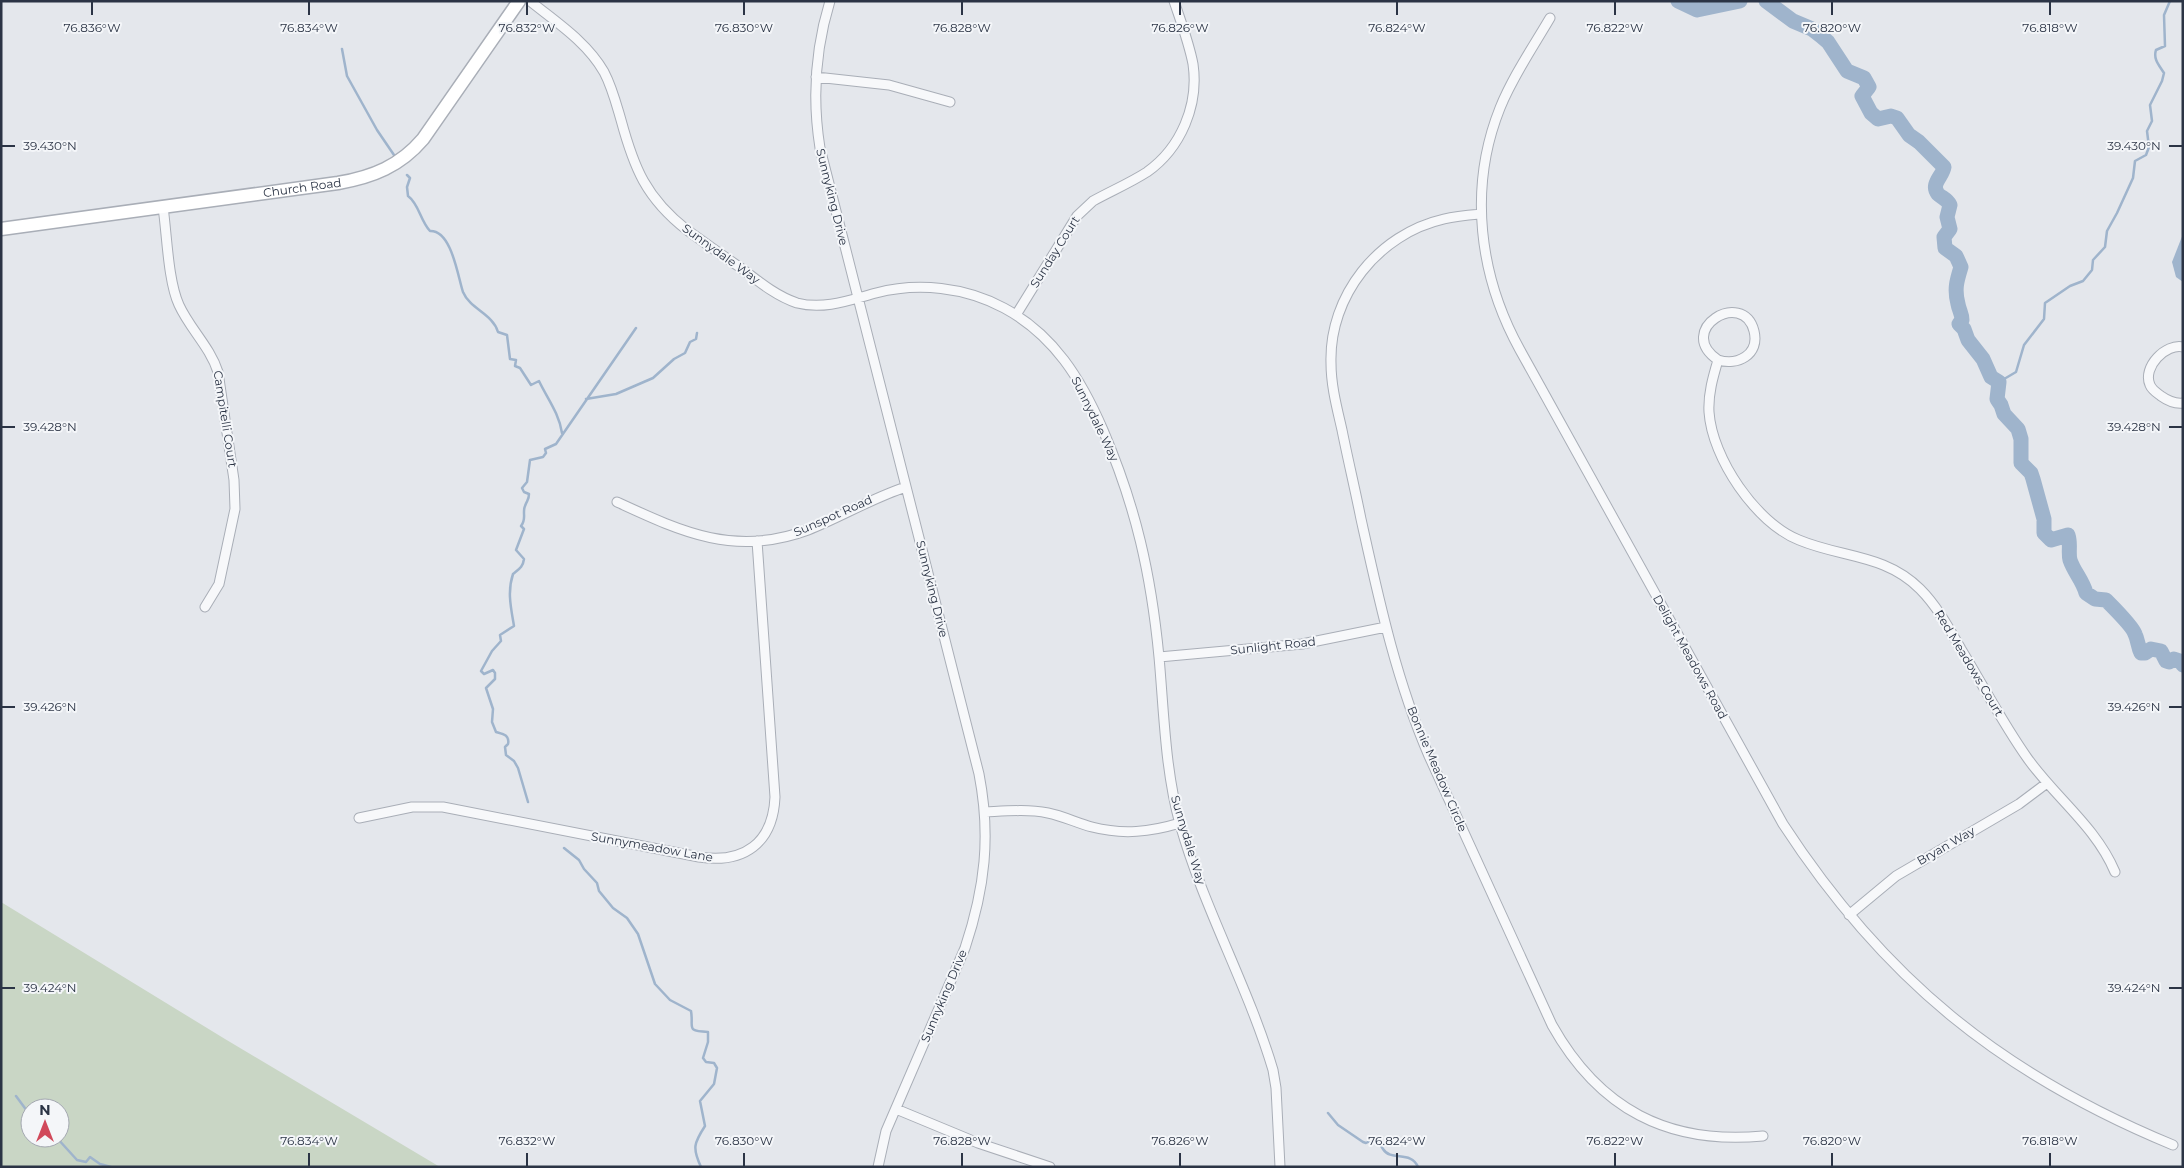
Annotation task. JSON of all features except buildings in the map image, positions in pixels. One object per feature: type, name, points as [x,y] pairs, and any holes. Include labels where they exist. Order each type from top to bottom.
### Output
[{"type":"street","name":"Church Road","points":[[1,229],[350,181],[378,173],[410,153],[424,139],[519,1]]},
{"type":"street","name":"Sunnydale Way","points":[[530,1],[580,41],[599,65],[612,89],[638,174],[650,194],[667,213],[686,229],[783,297],[803,304],[823,305],[890,290],[907,288],[945,289],[982,298],[1016,315],[1043,335],[1066,362],[1086,395],[1112,452],[1125,483],[1140,535],[1151,588],[1172,792],[1190,857],[1274,1070],[1278,1166]]},
{"type":"street","name":"Sunnyking Drive","points":[[830,1],[821,33],[816,77],[816,114],[820,148],[980,774],[986,812],[984,866],[974,920],[965,948],[886,1131],[878,1167]]},
{"type":"street","name":"Sunday Court","points":[[1016,315],[1077,216],[1085,207],[1148,171],[1169,151],[1182,132],[1190,109],[1193,71],[1174,1]]},
{"type":"street","name":"Delight Meadows Road","points":[[1550,18],[1506,94],[1494,126],[1484,169],[1481,214],[1485,258],[1490,279],[1510,334],[1778,815],[1806,859],[1849,915],[1924,994],[2000,1053],[2059,1091],[2105,1115],[2173,1145]]},
{"type":"street","points":[[816,77],[889,85],[950,102]]},
{"type":"street","name":"Campitelli Court","points":[[163,207],[176,297],[183,312],[212,358],[218,372],[234,480],[235,509],[219,584],[205,608]]},
{"type":"street","name":"Bonnie Meadow Circle","points":[[1481,214],[1443,219],[1428,224],[1388,245],[1371,260],[1354,282],[1335,326],[1331,362],[1334,391],[1395,663],[1416,724],[1529,976],[1552,1025],[1568,1053],[1590,1078],[1611,1097],[1649,1120],[1701,1136],[1738,1138],[1762,1136]]},
{"type":"street","points":[[1723,313],[1740,314],[1752,326],[1755,333],[1751,352],[1737,362],[1727,363],[1718,360],[1706,349],[1704,341],[1706,327],[1711,320],[1723,313]]},
{"type":"street","points":[[2183,347],[2175,346],[2164,351],[2151,367],[2148,378],[2152,389],[2166,400],[2173,403],[2183,403]]},
{"type":"street","name":"Red Meadows Court","points":[[1718,360],[1710,394],[1710,424],[1719,452],[1749,501],[1763,517],[1787,535],[1814,546],[1878,562],[1905,577],[1919,588],[1942,617],[2013,737],[2047,783],[2099,840],[2116,872]]},
{"type":"street","name":"Sunspot Road","points":[[617,502],[684,532],[718,539],[757,541],[785,537],[808,529],[878,496],[906,487]]},
{"type":"street","name":"Sunnymeadow Lane","points":[[359,818],[412,807],[443,807],[699,858],[730,858],[748,850],[769,829],[775,797],[757,541]]},
{"type":"street","name":"Sunlight Road","points":[[1159,658],[1302,644],[1386,627]]},
{"type":"street","name":"Bryan Way","points":[[1849,915],[1896,876],[2019,804],[2047,783]]},
{"type":"street","points":[[986,812],[1028,811],[1049,813],[1091,827],[1125,832],[1158,830],[1180,823]]},
{"type":"street","points":[[896,1109],[978,1143],[1050,1167]]},
{"type":"green space","points":[[1,902],[225,1039],[440,1167],[1,1167]]},
{"type":"water","points":[[2183,234],[2183,282],[2176,277],[2172,262]]},
{"type":"waterway","points":[[1678,1],[1697,10],[1740,1]]},
{"type":"waterway","points":[[1766,1],[1793,21],[1812,29],[1828,42],[1847,71],[1864,78],[1869,87],[1862,96],[1871,113],[1878,119],[1891,116],[1897,118],[1909,135],[1919,142],[1944,167],[1935,187],[1938,194],[1950,205],[1947,217],[1950,229],[1944,237],[1945,248],[1956,256],[1961,267],[1956,289],[1962,318],[1959,324],[1964,329],[1968,340],[1983,359],[1991,377],[1999,382],[1997,399],[2004,414],[2018,429],[2021,439],[2021,463],[2031,473],[2033,479],[2044,519],[2044,533],[2051,540],[2068,535],[2070,560],[2086,593],[2095,599],[2106,600],[2122,617],[2136,636],[2141,653],[2151,649],[2161,651],[2166,661],[2169,662],[2174,659],[2180,661],[2183,665]]},
{"type":"waterway","points":[[1999,382],[2016,372],[2024,345],[2044,319],[2045,303],[2070,286],[2083,281],[2092,270],[2093,260],[2105,247],[2107,231],[2133,178],[2135,161],[2146,155],[2149,147],[2147,131],[2152,121],[2150,105],[2164,73],[2157,62],[2155,53],[2156,50],[2165,46],[2164,15],[2170,1]]},
{"type":"waterway","points":[[342,49],[347,76],[377,130],[394,155]]},
{"type":"waterway","points":[[407,175],[410,178],[407,187],[408,196],[415,203],[430,231],[438,233],[449,246],[466,298],[487,316],[498,332],[507,335],[510,359],[516,360],[515,366],[520,368],[531,385],[539,381],[556,412],[562,433]]},
{"type":"waterway","points":[[528,802],[518,768],[514,761],[506,755],[505,747],[508,744],[508,739],[505,735],[496,732],[492,722],[493,709],[486,688],[495,679],[495,673],[493,670],[484,674],[481,671],[492,651],[501,641],[500,635],[514,626],[510,587],[513,574],[520,568],[524,559],[516,550],[524,529],[521,526],[524,521],[524,509],[529,496],[522,488],[527,482],[530,460],[543,457],[546,453],[545,449],[556,444],[636,328]]},
{"type":"waterway","points":[[586,399],[616,394],[653,378],[674,359],[685,353],[690,342],[696,339],[697,333]]},
{"type":"waterway","points":[[564,848],[579,860],[584,869],[597,883],[599,891],[613,908],[627,918],[638,934],[655,984],[670,1000],[691,1011],[693,1029],[708,1032],[708,1042],[703,1058],[706,1062],[714,1063],[717,1068],[714,1084],[700,1101],[705,1126],[698,1137],[695,1150],[701,1167]]},
{"type":"waterway","points":[[16,1096],[20,1101]]},
{"type":"waterway","points":[[1328,1113],[1338,1125],[1363,1142],[1366,1143],[1378,1137],[1381,1146],[1387,1153],[1411,1159],[1418,1167]]},
{"type":"waterway","points":[[66,1148],[77,1160],[86,1162],[90,1157],[100,1164],[111,1167]]}]
